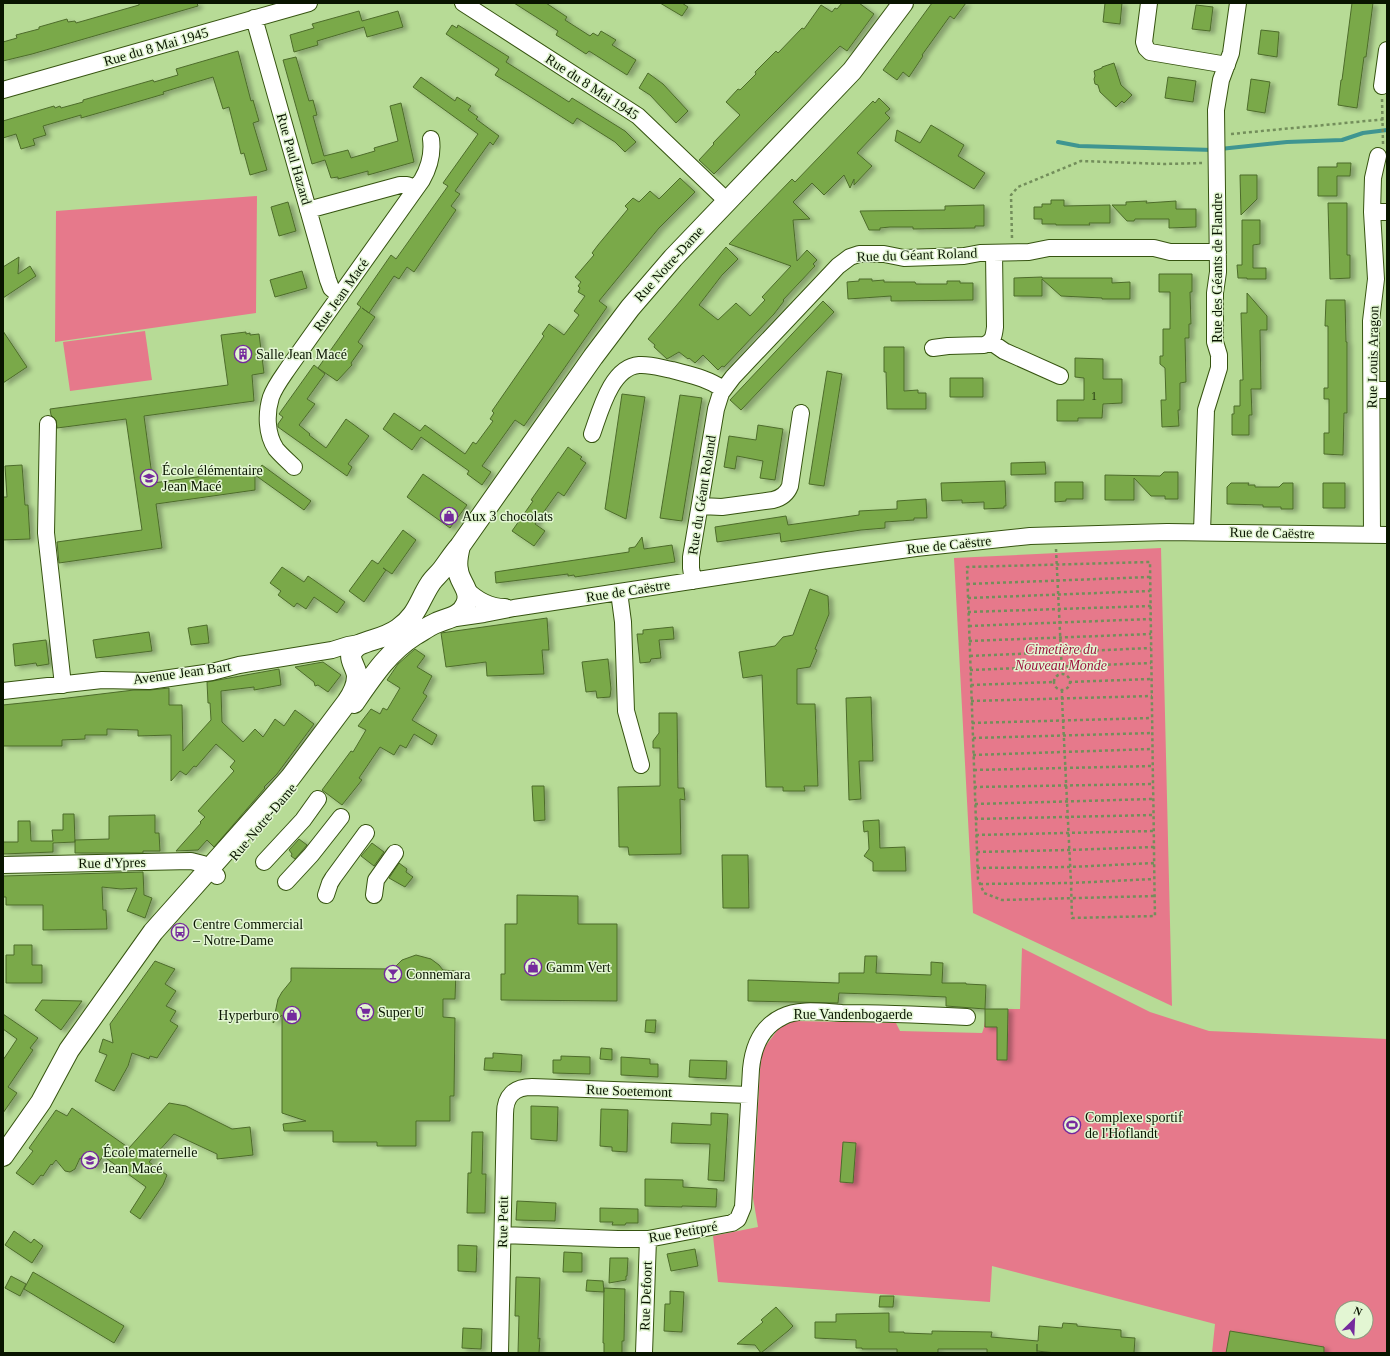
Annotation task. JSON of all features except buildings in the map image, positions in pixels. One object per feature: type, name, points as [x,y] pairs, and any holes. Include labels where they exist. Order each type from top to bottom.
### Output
[{"type":"main road","name":"Rue Notre-Dame","points":[[213,872],[290,778],[350,697],[355,685],[357,674],[351,657],[354,649],[366,642],[387,636],[400,628],[419,607],[429,585],[460,546],[593,357],[619,323],[673,258],[852,71],[904,3]]},
{"type":"main road","name":"Rue Notre-Dame","points":[[3,1135],[37,1087],[69,1050],[159,924],[213,872],[290,793],[390,655],[407,640],[428,627],[455,616],[464,608],[467,601],[464,586],[458,573],[457,566],[460,546]]},
{"type":"main road","points":[[435,579],[439,576],[449,576],[457,579],[464,586]]},
{"type":"main road","points":[[353,665],[360,672],[368,674],[374,673],[378,670]]},
{"type":"main road","name":"Rue Notre-Dame","points":[[3,1156],[45,1097],[69,1050]]},
{"type":"street","name":"Rue du 8 Mai 1945","points":[[3,90],[309,3]]},
{"type":"street","name":"Rue du 8 Mai 1945","points":[[463,3],[638,116],[727,201]]},
{"type":"street","points":[[1149,3],[1144,42],[1146,48],[1150,52],[1227,65]]},
{"type":"street","name":"Rue des Géants de Flandre","points":[[1202,532],[1206,410],[1220,368],[1219,355],[1215,342],[1215,290],[1218,272],[1217,102],[1221,80],[1231,53],[1238,3]]},
{"type":"street","name":"Rue Paul Hazard","points":[[254,18],[328,280],[331,288],[340,296]]},
{"type":"street","points":[[1382,86],[1387,50]]},
{"type":"street","name":"Rue Jean Macé","points":[[294,467],[279,452],[272,441],[268,423],[269,408],[272,397],[289,367],[426,174],[431,161],[431,139]]},
{"type":"street","name":"Rue Louis Aragon","points":[[1380,535],[1379,390],[1371,321],[1376,274],[1379,212],[1373,178],[1381,149]]},
{"type":"street","points":[[308,210],[400,185],[407,185],[416,188]]},
{"type":"street","name":"Rue du Géant Roland","points":[[693,581],[691,557],[717,404],[723,389],[838,266],[850,257],[858,254],[884,254],[904,258],[960,256],[980,253],[1029,252],[1049,248],[1154,248],[1170,252],[1218,252]]},
{"type":"street","points":[[933,348],[948,346],[980,346],[990,342],[993,338],[994,253]]},
{"type":"street","points":[[990,342],[1004,351],[1060,376]]},
{"type":"street","points":[[592,434],[612,384],[621,373],[631,366],[650,365],[709,380],[723,389]]},
{"type":"street","points":[[700,506],[722,507],[773,500],[784,496],[790,486],[801,413]]},
{"type":"street","points":[[48,424],[46,533],[63,685]]},
{"type":"street","name":"Rue de Caëstre","points":[[448,619],[898,550],[1030,536],[1202,532],[1380,535]]},
{"type":"street","name":"Rue de Caëstre","points":[[464,586],[473,596],[487,604],[514,608]]},
{"type":"street","points":[[619,592],[623,622],[626,711],[641,765]]},
{"type":"street","name":"Avenue Jean Bart","points":[[3,691],[102,680],[149,680],[212,672],[238,665],[332,650],[348,645],[366,642]]},
{"type":"street","points":[[332,650],[344,654],[353,665]]},
{"type":"street","points":[[264,862],[303,820],[318,799]]},
{"type":"street","points":[[286,882],[311,855],[341,816]]},
{"type":"street","points":[[326,895],[330,884],[366,833]]},
{"type":"street","points":[[374,896],[376,880],[395,853]]},
{"type":"street","name":"Rue d'Ypres","points":[[3,865],[182,861],[199,863],[213,872]]},
{"type":"street","name":"Rue Vandenbogaerde","points":[[749,1095],[752,1060],[758,1040],[773,1022],[788,1014],[804,1012],[967,1017]]},
{"type":"street","name":"Rue Soetemont","points":[[512,1094],[520,1088],[532,1087],[749,1095]]},
{"type":"street","name":"Rue Petit","points":[[500,1353],[505,1108],[509,1097],[512,1094]]},
{"type":"street","name":"Rue Petitpré","points":[[502,1235],[648,1239],[729,1224],[738,1219],[744,1204],[749,1095]]},
{"type":"street","name":"Rue Defoort","points":[[644,1353],[648,1239]]},
{"type":"path","points":[[1381,149],[1383,124],[1382,86]]},
{"type":"path","points":[[1012,252],[1011,195],[1018,187],[1081,161],[1164,164],[1217,149],[1387,119]]},
{"type":"path","points":[[1056,535],[1061,667],[1062,674],[1068,678],[1069,682],[1068,687],[1062,690],[1057,689],[1054,682],[1057,676],[1062,674]]},
{"type":"path","points":[[1062,690],[1070,883],[1071,898],[1072,918],[1155,916],[1150,562],[967,567],[976,852],[978,879],[984,893],[1002,900],[1071,898],[1154,896]]},
{"type":"path","points":[[967,584],[1150,577]]},
{"type":"path","points":[[968,598],[1150,591]]},
{"type":"path","points":[[968,612],[1150,606]]},
{"type":"path","points":[[969,626],[1151,619]]},
{"type":"path","points":[[969,641],[1151,634]]},
{"type":"path","points":[[970,656],[1151,648]]},
{"type":"path","points":[[970,670],[1151,663]]},
{"type":"path","points":[[1069,682],[1151,679]]},
{"type":"path","points":[[971,685],[1054,682]]},
{"type":"path","points":[[971,702],[1152,696]]},
{"type":"path","points":[[972,723],[1063,722],[1152,718]]},
{"type":"path","points":[[973,738],[1152,733]]},
{"type":"path","points":[[973,755],[1152,749]]},
{"type":"path","points":[[974,770],[1152,766]]},
{"type":"path","points":[[974,787],[1153,784]]},
{"type":"path","points":[[975,804],[1153,799]]},
{"type":"path","points":[[975,819],[1153,815]]},
{"type":"path","points":[[976,834],[1153,831]]},
{"type":"path","points":[[976,852],[1154,847]]},
{"type":"path","points":[[977,868],[1154,863]]},
{"type":"path","points":[[980,884],[1070,883],[1154,879]]},
{"type":"green space","points":[[257,196],[256,313],[55,342],[56,211]]},
{"type":"green space","points":[[145,331],[152,380],[70,391],[63,342]]},
{"type":"green space","name":"Cimetière du Nouveau Monde","points":[[1161,548],[1172,1006],[973,913],[954,558]]},
{"type":"green space","name":"Complexe sportif de l'Hoflandt","points":[[1022,948],[1150,1012],[1209,1031],[1387,1039],[1387,1353],[1212,1353],[1215,1324],[992,1266],[990,1302],[718,1282],[713,1236],[758,1227],[753,1198],[761,1052],[779,1028],[794,1021],[896,1023],[900,1031],[982,1033],[988,1009],[1020,1009]]},
{"type":"waterway","points":[[1220,149],[1287,142],[1342,140],[1363,133],[1387,130]]},
{"type":"waterway","points":[[1058,142],[1079,146],[1213,150]]},
{"type":"place","name":"Salle Jean Macé","points":[[243,354]]},
{"type":"place","name":"École élémentaire Jean Macé","points":[[149,478]]},
{"type":"place","name":"Aux 3 chocolats","points":[[449,516]]},
{"type":"place","name":"Centre Commercial – Notre-Dame","points":[[180,932]]},
{"type":"place","name":"Gamm Vert","points":[[533,967]]},
{"type":"place","name":"Connemara","points":[[393,974]]},
{"type":"place","name":"Super U","points":[[365,1012]]},
{"type":"place","name":"Hyperburo","points":[[292,1015]]},
{"type":"place","name":"Complexe sportif de l'Hoflandt","points":[[1072,1125]]},
{"type":"place","name":"École maternelle Jean Macé","points":[[90,1160]]}]
